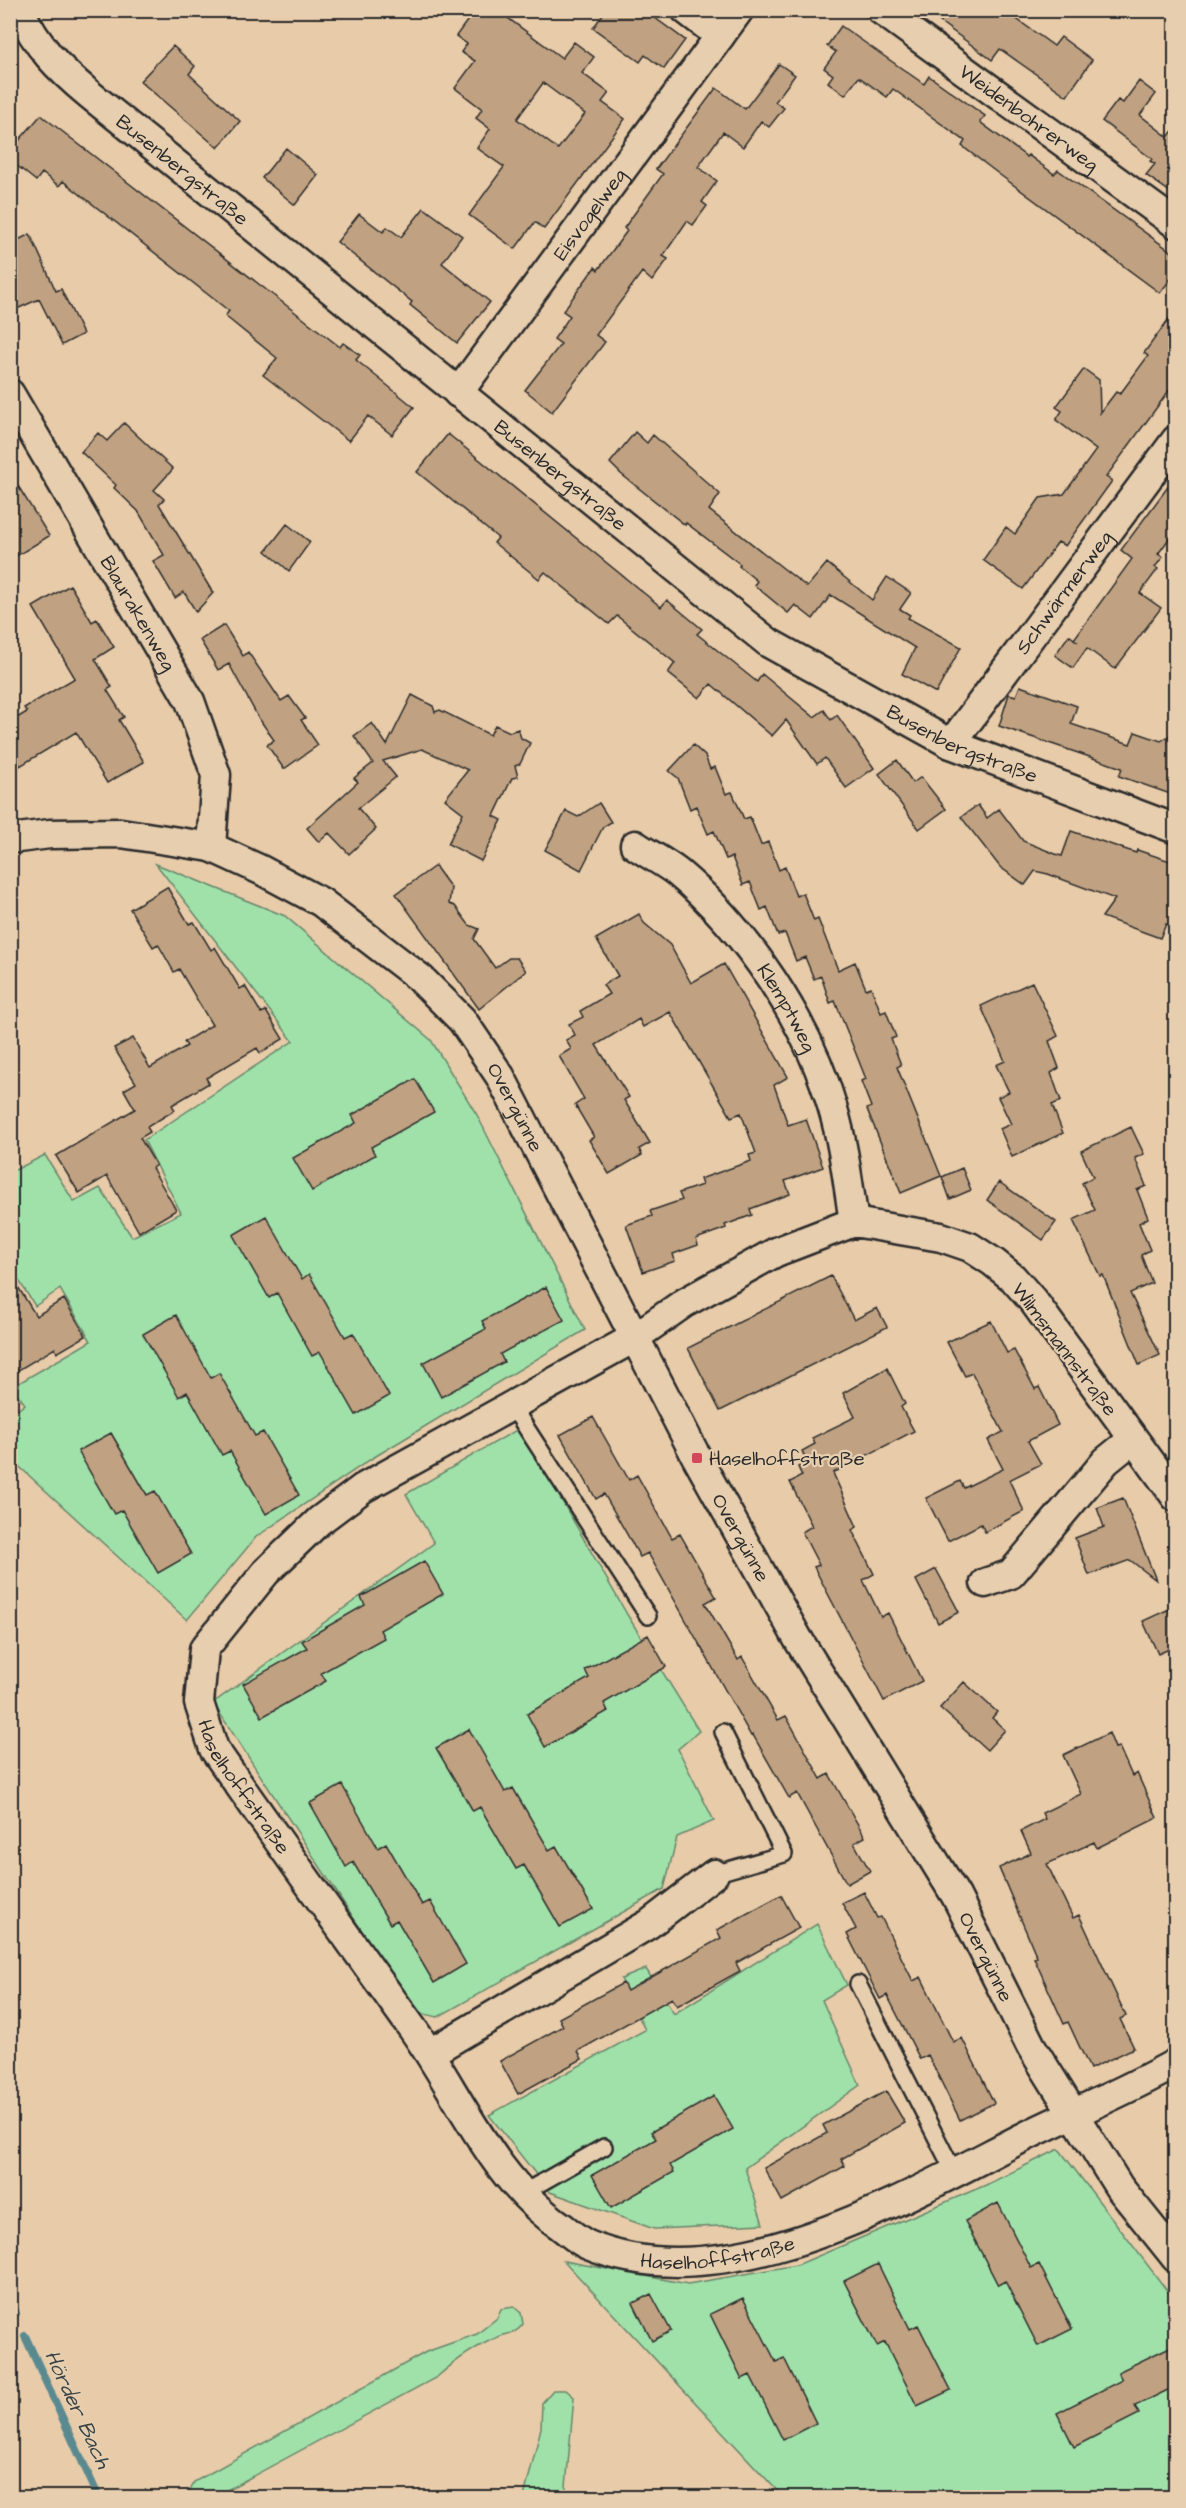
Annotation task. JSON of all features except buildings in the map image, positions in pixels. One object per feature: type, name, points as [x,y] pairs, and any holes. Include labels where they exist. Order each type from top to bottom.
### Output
[{"type":"street","name":"Busenbergstraße","points":[[20,10],[33,39],[56,66],[769,643],[951,744],[1176,829]]},
{"type":"street","points":[[686,10],[720,36],[739,10]]},
{"type":"street","name":"Weidenbohrerweg","points":[[881,10],[1176,224]]},
{"type":"street","name":"Eisvogelweg","points":[[458,393],[720,36]]},
{"type":"street","name":"Blaurakenweg","points":[[10,394],[190,701],[216,775],[211,847]]},
{"type":"street","name":"Schwärmerweg","points":[[951,744],[1176,440]]},
{"type":"street","name":"Overgünne","points":[[10,839],[50,834],[121,833],[211,847],[321,902],[420,978],[462,1020],[500,1076],[634,1338],[792,1629],[956,1896],[1031,2046],[1119,2187],[1176,2258]]},
{"type":"street","name":"Klemptweg","points":[[635,845],[676,872],[725,918],[763,967],[795,1022],[816,1060],[834,1110],[854,1222]]},
{"type":"street","points":[[634,1338],[684,1303],[776,1252],[854,1222]]},
{"type":"street","name":"Wilmsmannstraße","points":[[854,1222],[948,1238],[970,1247],[1013,1278],[1034,1302],[1132,1440],[1176,1497]]},
{"type":"street","name":"Haselhoffstraße","points":[[634,1338],[363,1488],[319,1521],[266,1572],[204,1649],[199,1703],[214,1749],[430,2053],[490,2153],[537,2211],[587,2244],[630,2256],[678,2261],[733,2256],[784,2245],[864,2217],[1072,2113]]},
{"type":"street","points":[[985,1583],[1011,1574],[1106,1461],[1132,1440]]},
{"type":"street","points":[[430,2053],[649,1924],[714,1874]]},
{"type":"street","points":[[1072,2113],[1176,2063]]},
{"type":"lane","points":[[512,1406],[648,1616]]},
{"type":"lane","points":[[714,1874],[784,1854],[723,1732]]},
{"type":"lane","points":[[858,1984],[954,2172]]},
{"type":"lane","points":[[523,2193],[604,2147]]},
{"type":"green space","points":[[156,864],[285,916],[431,1040],[477,1115],[585,1330],[371,1459],[256,1537],[187,1620],[11,1459],[11,1415],[25,1404],[12,1387],[91,1341],[60,1289],[35,1306],[11,1268],[11,1172],[45,1155],[74,1202],[100,1188],[132,1237],[181,1213],[144,1140],[293,1041]]},
{"type":"green space","points":[[520,1428],[628,1616],[699,1731],[678,1749],[714,1821],[677,1837],[664,1889],[438,2017],[415,2012],[213,1703],[434,1543],[406,1494]]},
{"type":"green space","points":[[817,1924],[847,1985],[822,2000],[860,2085],[745,2168],[763,2224],[654,2229],[550,2192],[489,2115],[645,2030],[621,1979],[646,1969],[674,2014]]},
{"type":"green space","points":[[1059,2149],[1175,2301],[1175,2497],[783,2497],[564,2261],[688,2284],[797,2265],[986,2185]]},
{"type":"green space","points":[[514,2307],[521,2313],[523,2324],[520,2327],[474,2349],[437,2377],[214,2497],[194,2497],[189,2492],[194,2482],[426,2352],[477,2334],[497,2318],[501,2309]]},
{"type":"green space","points":[[553,2390],[566,2390],[574,2397],[565,2497],[524,2497],[541,2428],[542,2403]]},
{"type":"waterway","name":"Hörder Bach","points":[[10,2300],[16,2313]]},
{"type":"waterway","name":"Hörder Bach","points":[[25,2336],[99,2498]]},
{"type":"place","name":"Haselhoffstraße","points":[[697,1458]]}]
